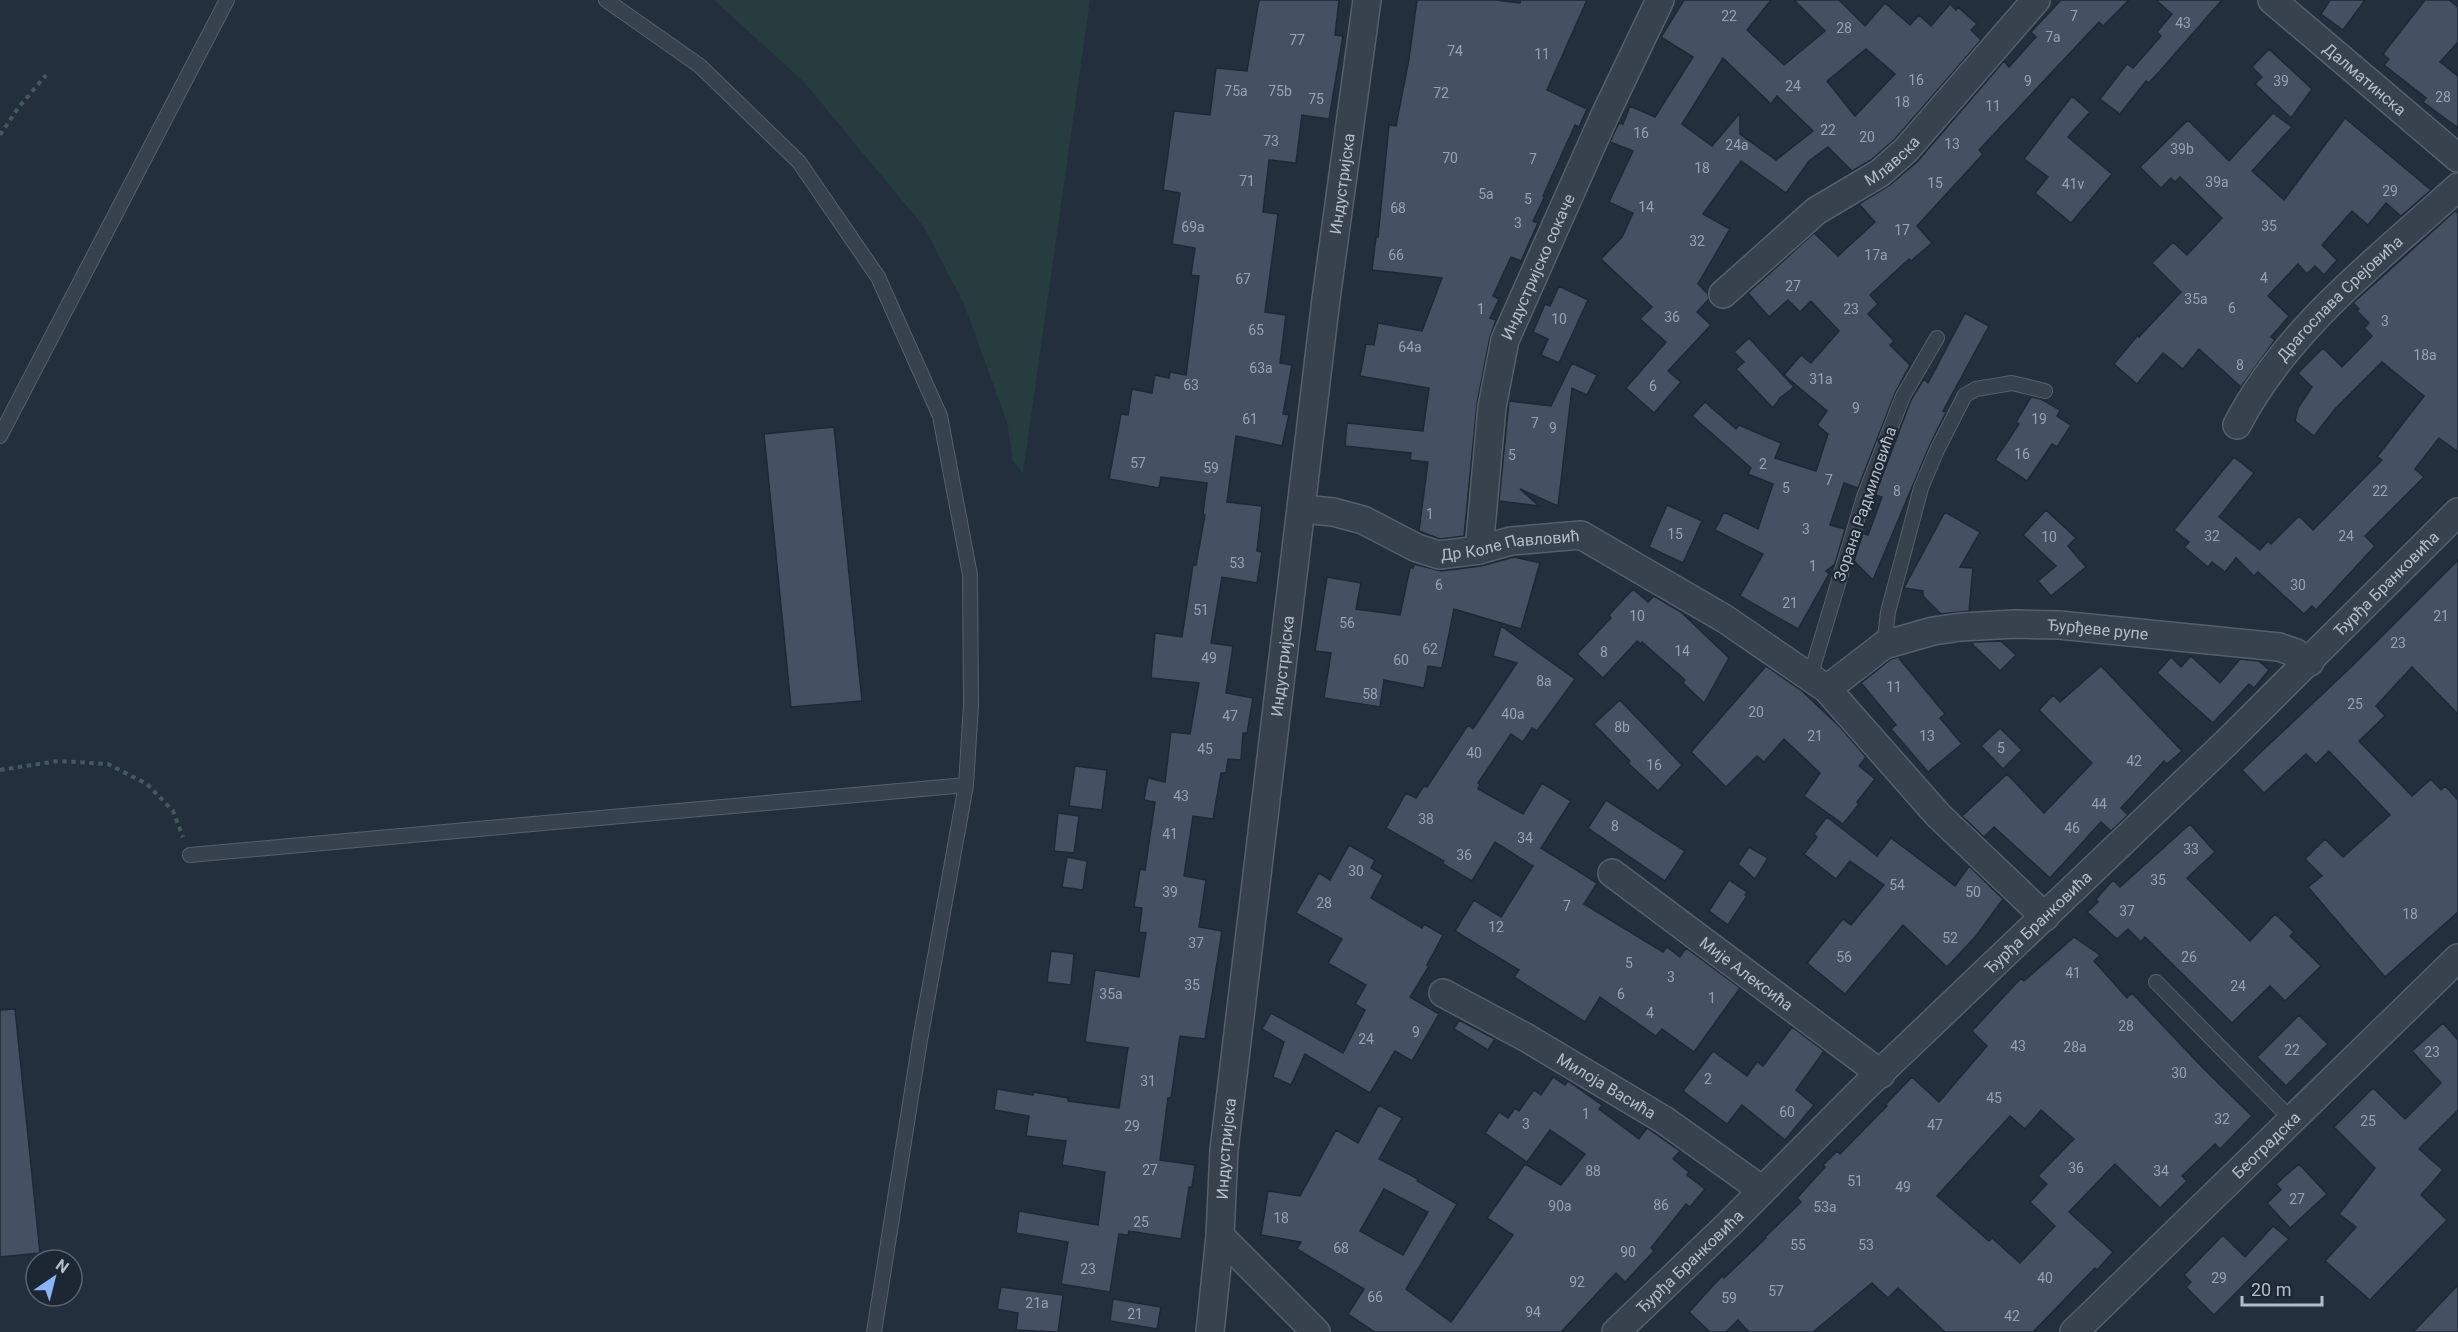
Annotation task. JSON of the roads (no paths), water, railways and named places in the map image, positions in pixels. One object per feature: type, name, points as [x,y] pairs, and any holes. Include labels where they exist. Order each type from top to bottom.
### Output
[{"type":"street","name":"Индустријска","points":[[1210,1332],[1220,1236],[1224,1150],[1326,300],[1367,0]]},
{"type":"street","name":"Индустријско сокаче","points":[[1479,550],[1492,407],[1505,340],[1605,115],[1660,0]]},
{"type":"street","name":"Млавска","points":[[1723,294],[1816,211],[1880,173],[1906,150],[2037,0]]},
{"type":"street","name":"Далматинска","points":[[2272,0],[2458,158]]},
{"type":"street","name":"Драгослава Срејовића","points":[[2237,425],[2266,377],[2327,307],[2458,187]]},
{"type":"street","name":"Др Коле Павловић","points":[[1301,509],[1333,512],[1363,520],[1417,548],[1439,555],[1479,550],[1511,541],[1581,535],[1725,619],[1819,683]]},
{"type":"street","name":"Ђурђа Бранковића","points":[[1616,1332],[2310,662],[2458,512]]},
{"type":"street","name":"Ђурђеве рупе","points":[[1819,683],[1884,645],[1933,631],[2015,624],[2059,625],[2279,647],[2296,652],[2310,662]]},
{"type":"street","points":[[1819,683],[1938,814],[2045,917]]},
{"type":"street","name":"Мије Алексића","points":[[1612,873],[1881,1074]]},
{"type":"street","name":"Београдска","points":[[2074,1332],[2458,958]]},
{"type":"street","name":"Милоја Васића","points":[[1443,993],[1527,1038],[1664,1120],[1762,1190]]},
{"type":"street","points":[[1220,1236],[1316,1332]]},
{"type":"lane","points":[[0,436],[226,0]]},
{"type":"lane","points":[[606,0],[700,66],[799,162],[878,277],[940,416],[970,575],[971,705],[966,785],[920,1040],[874,1332]]},
{"type":"lane","name":"Зорана Радмиловића","points":[[1819,683],[1864,497],[1903,396],[1937,338]]},
{"type":"lane","points":[[1884,645],[1888,612],[1922,488],[1937,450],[1965,395],[1976,389],[2012,383],[2045,391]]},
{"type":"lane","points":[[190,855],[966,785]]},
{"type":"lane","points":[[2156,982],[2292,1120]]}]
